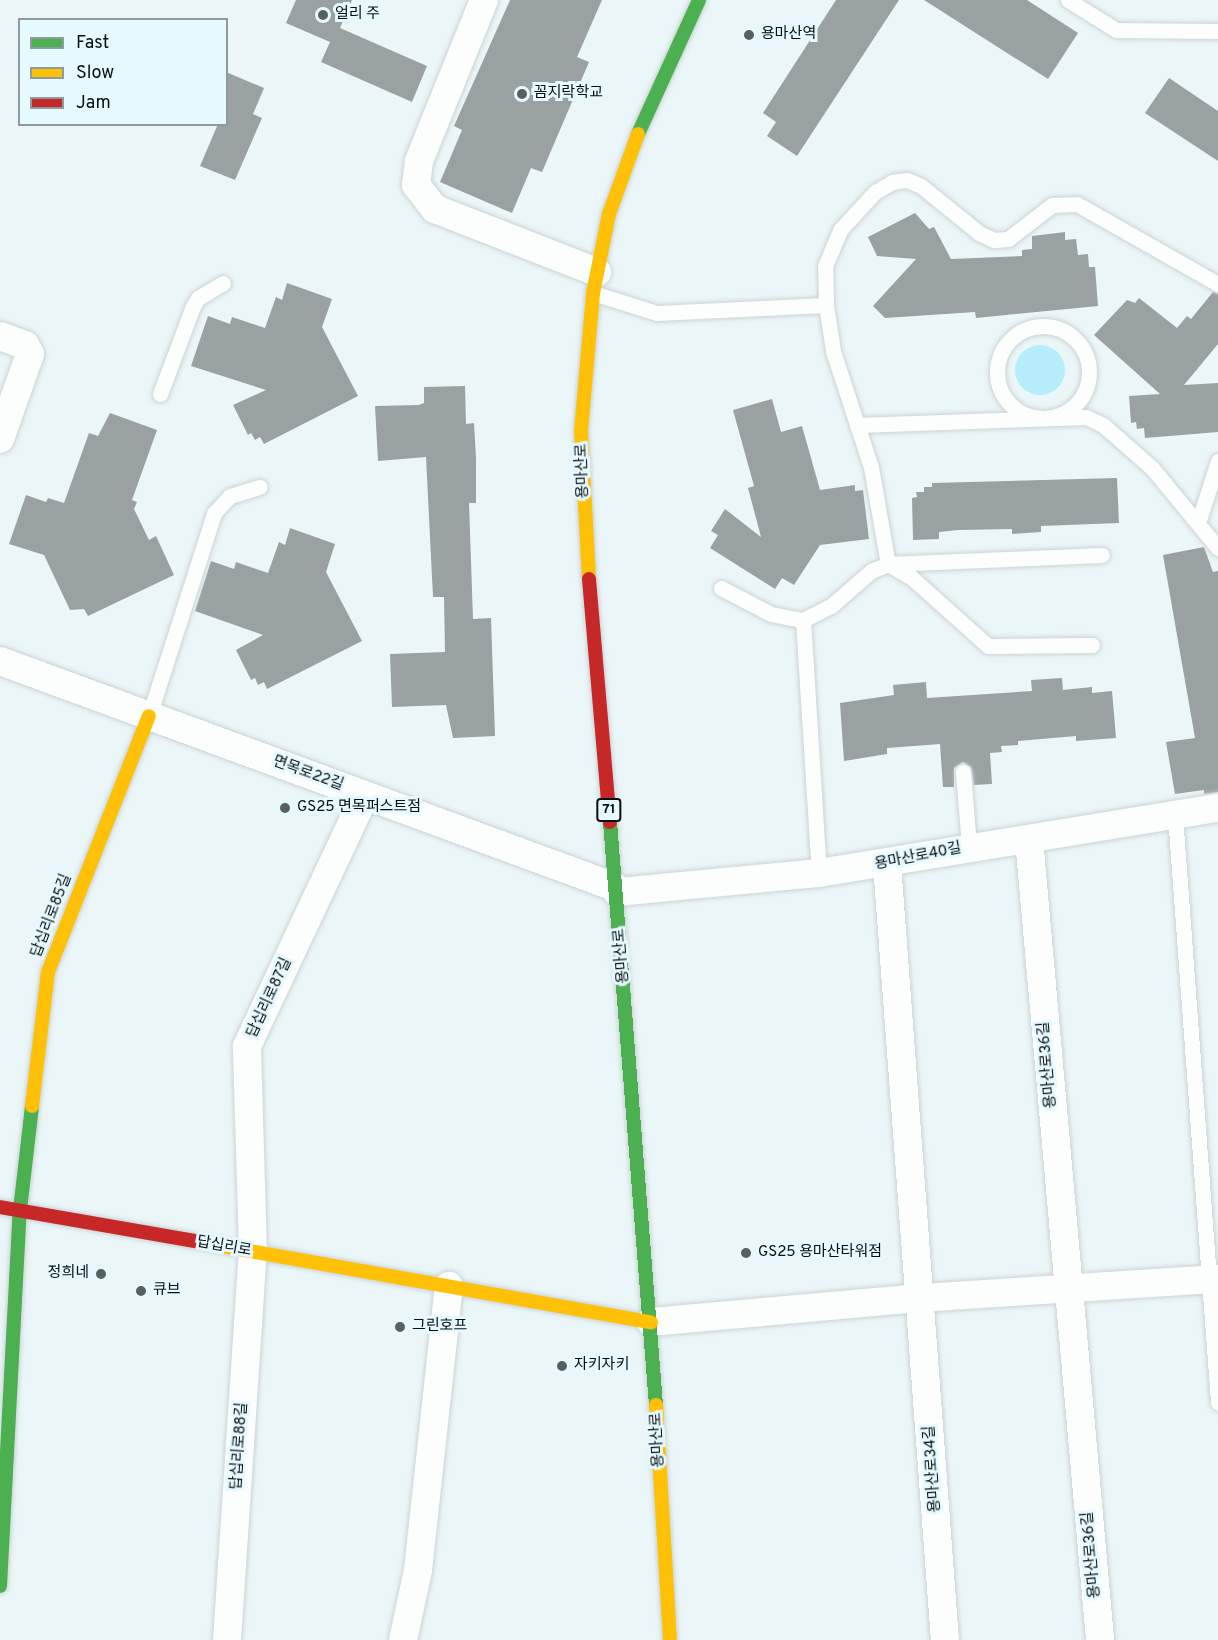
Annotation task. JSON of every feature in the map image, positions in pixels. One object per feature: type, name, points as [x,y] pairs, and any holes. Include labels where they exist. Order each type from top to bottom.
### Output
[{"type":"main road","name":"용마산로","points":[[670,1640],[651,1322],[583,478],[584,360],[595,283],[609,214],[635,141],[699,0]]},
{"type":"main road","name":"답십리로85길","points":[[0,1586],[20,1210],[48,972],[149,716]]},
{"type":"main road","name":"답십리로","points":[[0,1207],[651,1322]]},
{"type":"street","points":[[484,0],[419,161],[416,185],[435,209],[595,283]]},
{"type":"street","points":[[0,336],[30,350],[0,439]]},
{"type":"street","name":"면목로22길","points":[[0,661],[616,890]]},
{"type":"street","name":"답십리로87길","points":[[253,1252],[247,1046],[365,795]]},
{"type":"street","name":"용마산로40길","points":[[616,890],[819,873],[887,864],[969,847],[1218,808]]},
{"type":"street","name":"용마산로36길","points":[[1029,839],[1066,1290],[1100,1640]]},
{"type":"street","points":[[887,864],[921,1298]]},
{"type":"street","name":"답십리로88길","points":[[227,1640],[253,1252]]},
{"type":"street","points":[[651,1322],[921,1298],[1214,1279]]},
{"type":"street","points":[[404,1640],[418,1570],[449,1286]]},
{"type":"street","name":"용마산로34길","points":[[921,1298],[945,1640]]},
{"type":"lane","points":[[1068,0],[1116,30],[1218,31]]},
{"type":"lane","points":[[1092,645],[988,646],[912,578],[888,564],[871,467],[833,351],[826,305],[825,266],[840,230],[875,192],[892,182],[907,180],[921,186],[979,233],[994,240],[1008,239],[1052,205],[1077,204],[1218,284]]},
{"type":"lane","points":[[160,394],[193,306],[198,298],[223,283]]},
{"type":"lane","points":[[595,283],[644,312],[826,305]]},
{"type":"lane","points":[[1049,326],[1077,340],[1088,360],[1089,383],[1073,409],[1044,418],[1016,410],[1005,399],[997,371],[1008,343],[1019,333],[1049,326]]},
{"type":"lane","points":[[857,425],[1086,417],[1103,426],[1164,480],[1218,548]]},
{"type":"lane","points":[[1198,523],[1218,461]]},
{"type":"lane","points":[[149,716],[214,513],[230,496],[260,488]]},
{"type":"lane","points":[[721,588],[771,614],[803,620],[831,606],[871,571],[888,564],[1102,555]]},
{"type":"lane","points":[[803,620],[819,873]]},
{"type":"lane","points":[[963,772],[969,847]]},
{"type":"lane","points":[[1175,815],[1214,1279],[1218,1402]]},
{"type":"shaded area","points":[[1040,345],[1049,347],[1060,356],[1065,370],[1063,379],[1054,390],[1040,395],[1031,393],[1020,384],[1015,370],[1017,361],[1026,350]]},
{"type":"building","points":[[296,0],[352,0],[340,28],[427,66],[412,102],[321,62],[330,42],[286,23]]},
{"type":"building","name":"꼼지락학교","points":[[510,0],[602,0],[577,57],[589,62],[542,172],[531,168],[512,213],[440,182],[462,130],[454,126]]},
{"type":"building","points":[[836,0],[899,0],[797,156],[767,136],[776,122],[763,113]]},
{"type":"building","points":[[924,0],[1027,0],[1078,33],[1048,79]]},
{"type":"building","points":[[228,73],[264,88],[253,114],[262,118],[235,180],[200,166],[217,126],[228,126]]},
{"type":"building","points":[[1169,78],[1218,111],[1218,161],[1145,113]]},
{"type":"building","points":[[915,213],[929,229],[934,227],[951,259],[1022,256],[1022,250],[1032,249],[1032,236],[1065,232],[1065,240],[1076,239],[1078,255],[1088,254],[1089,267],[1095,267],[1098,306],[976,318],[975,312],[885,318],[873,306],[916,259],[877,256],[868,237]]},
{"type":"building","points":[[287,283],[332,299],[322,327],[358,396],[264,444],[260,437],[255,440],[251,433],[248,435],[233,405],[266,390],[191,366],[208,316],[230,324],[232,317],[265,328],[276,297],[282,300]]},
{"type":"building","points":[[1213,292],[1218,294],[1218,344],[1184,385],[1218,383],[1218,432],[1145,438],[1144,428],[1137,429],[1136,422],[1131,423],[1129,396],[1160,394],[1094,335],[1127,300],[1135,303],[1139,298],[1177,328],[1187,316],[1191,319]]},
{"type":"building","points":[[465,386],[466,424],[474,423],[476,458],[476,503],[469,503],[473,619],[491,618],[495,736],[453,738],[446,705],[392,707],[390,654],[445,652],[444,597],[433,597],[426,457],[378,461],[375,406],[419,405],[424,403],[424,387]]},
{"type":"building","points":[[772,399],[781,432],[802,426],[820,490],[855,485],[855,491],[863,490],[869,539],[820,545],[794,585],[782,578],[775,589],[710,548],[718,535],[711,531],[725,509],[761,537],[748,488],[754,486],[733,410]]},
{"type":"building","points":[[110,413],[157,430],[132,500],[137,502],[134,509],[149,540],[156,536],[174,575],[88,616],[84,609],[70,610],[44,555],[9,544],[26,495],[46,502],[48,498],[64,503],[89,433],[98,436]]},
{"type":"building","points":[[1117,478],[1119,523],[1041,526],[1041,532],[1012,534],[1012,529],[958,530],[939,532],[939,539],[913,540],[912,498],[917,497],[916,492],[924,492],[924,487],[932,487],[932,483]]},
{"type":"building","points":[[290,528],[335,544],[326,572],[362,641],[267,689],[264,682],[258,685],[255,678],[251,680],[236,650],[263,635],[195,611],[211,561],[234,569],[236,562],[268,573],[279,542],[285,545]]},
{"type":"building","points":[[1204,547],[1213,572],[1218,571],[1218,792],[1204,794],[1204,790],[1175,794],[1166,742],[1195,738],[1163,555]]},
{"type":"building","points":[[1062,678],[1063,690],[1092,687],[1092,693],[1112,691],[1116,738],[1076,741],[1076,736],[1018,741],[1018,745],[1001,746],[1002,752],[990,753],[992,784],[974,785],[971,767],[963,762],[954,768],[954,787],[943,787],[940,744],[887,748],[887,754],[844,761],[840,703],[894,695],[893,685],[926,682],[927,698],[1032,691],[1031,680]]},
{"type":"traffic: fast","points":[[638,134],[699,0]]},
{"type":"traffic: fast","points":[[610,822],[656,1405]]},
{"type":"traffic: fast","points":[[0,1586],[20,1210],[32,1106]]},
{"type":"traffic: slow","points":[[589,579],[581,431],[593,293],[609,214],[638,134]]},
{"type":"traffic: slow","points":[[32,1106],[48,972],[149,716]]},
{"type":"traffic: slow","points":[[211,1244],[651,1322]]},
{"type":"traffic: slow","points":[[656,1405],[670,1640]]},
{"type":"traffic: jam","points":[[589,579],[610,822]]},
{"type":"traffic: jam","points":[[0,1207],[211,1244]]},
{"type":"place","name":"얼리 주","points":[[323,15]]},
{"type":"place","name":"용마산역","points":[[749,35]]},
{"type":"place","name":"꼼지락학교","points":[[522,94]]},
{"type":"place","name":"GS25 면목퍼스트점","points":[[285,808]]},
{"type":"place","name":"GS25 용마산타워점","points":[[746,1253]]},
{"type":"place","name":"정희네","points":[[101,1274]]},
{"type":"place","name":"큐브","points":[[141,1291]]},
{"type":"place","name":"그린호프","points":[[400,1327]]},
{"type":"place","name":"자키자키","points":[[562,1366]]}]
